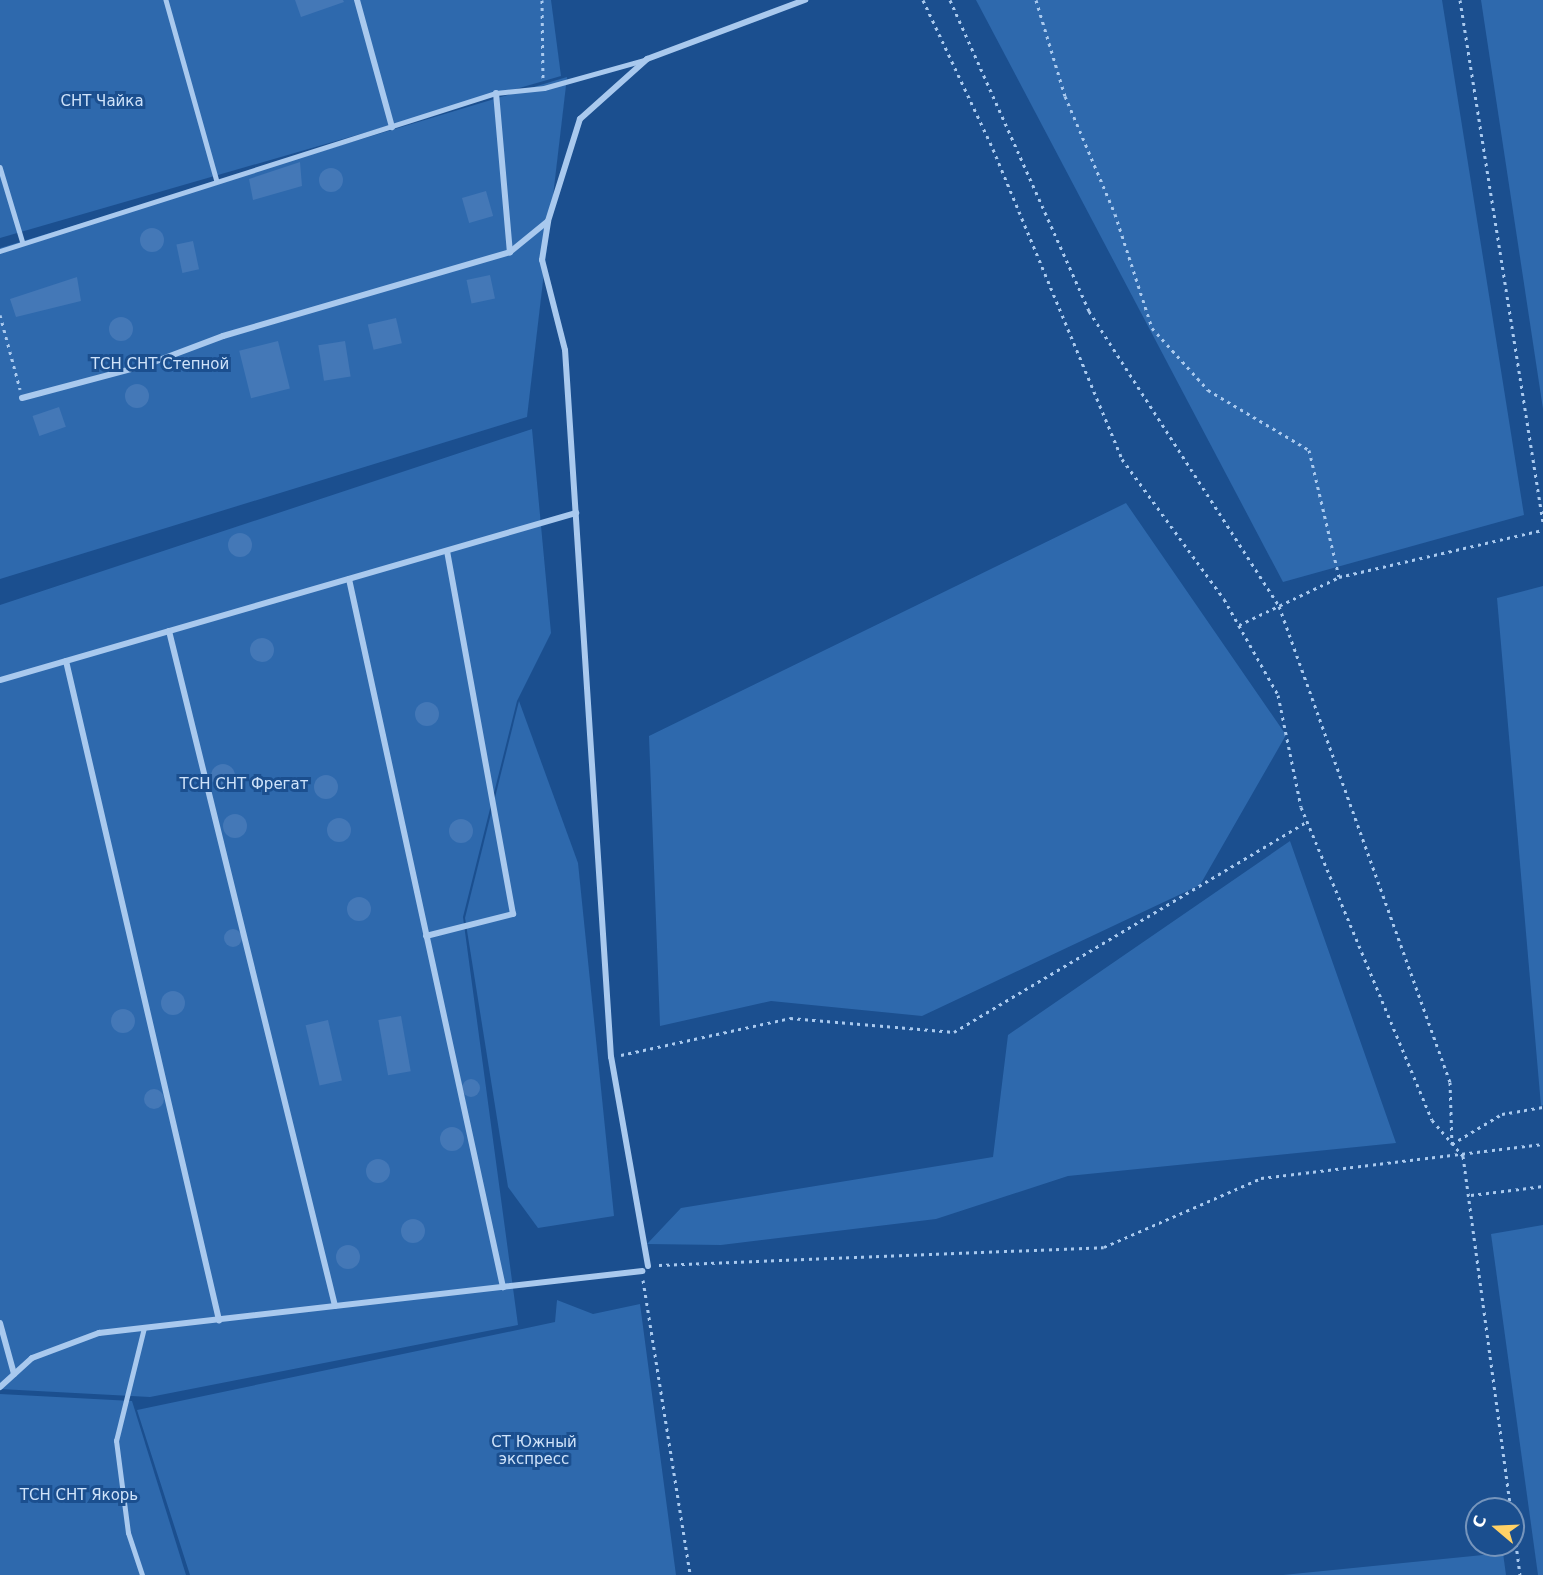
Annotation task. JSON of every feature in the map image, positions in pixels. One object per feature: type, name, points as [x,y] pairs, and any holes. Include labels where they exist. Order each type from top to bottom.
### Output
[{"type":"street","points":[[357,0],[392,127]]},
{"type":"street","points":[[648,1266],[611,1057],[565,350],[542,260],[548,220],[580,119],[647,59],[805,0]]},
{"type":"street","points":[[496,93],[510,252]]},
{"type":"street","points":[[22,398],[146,366],[223,336],[510,252],[548,220]]},
{"type":"street","points":[[0,680],[576,513]]},
{"type":"street","points":[[426,936],[513,914],[447,551]]},
{"type":"street","points":[[349,579],[503,1287]]},
{"type":"street","points":[[169,631],[335,1306]]},
{"type":"street","points":[[66,661],[219,1320]]},
{"type":"street","points":[[0,1387],[32,1358],[99,1334],[642,1271]]},
{"type":"street","points":[[0,1323],[14,1374]]},
{"type":"lane","points":[[166,0],[217,181]]},
{"type":"lane","points":[[0,251],[496,93],[544,88],[647,59]]},
{"type":"lane","points":[[0,167],[23,243]]},
{"type":"lane","points":[[142,1575],[128,1533],[116,1441],[144,1328]]},
{"type":"path","points":[[542,0],[544,88]]},
{"type":"path","points":[[923,0],[993,149],[1122,459],[1239,625],[1278,696],[1306,822],[1432,1120],[1463,1156],[1471,1195],[1510,1497]]},
{"type":"path","points":[[950,0],[1089,311],[1279,606],[1450,1082],[1452,1144]]},
{"type":"path","points":[[1036,0],[1065,96],[1115,214],[1152,328],[1208,390],[1309,450],[1339,577]]},
{"type":"path","points":[[1460,0],[1543,522]]},
{"type":"path","points":[[0,315],[22,398]]},
{"type":"path","points":[[1239,625],[1339,577],[1543,530]]},
{"type":"path","points":[[611,1057],[790,1018],[954,1032],[1306,822]]},
{"type":"path","points":[[1452,1144],[1502,1114],[1543,1107]]},
{"type":"path","points":[[648,1266],[1104,1247],[1261,1178],[1463,1156],[1543,1144]]},
{"type":"path","points":[[1471,1195],[1543,1186]]},
{"type":"path","points":[[642,1271],[690,1575]]},
{"type":"path","points":[[1518,1557],[1520,1575]]},
{"type":"green space","name":"СНТ Чайка","points":[[0,0],[551,0],[561,76],[0,238]]},
{"type":"green space","points":[[976,0],[1442,0],[1524,515],[1283,582]]},
{"type":"green space","points":[[1481,0],[1543,0],[1543,409]]},
{"type":"green space","name":"ТСН СНТ Степной","points":[[567,77],[527,417],[0,579],[0,248]]},
{"type":"green space","name":"ТСН СНТ Фрегат","points":[[532,429],[551,633],[517,701],[463,917],[518,1325],[150,1397],[0,1389],[0,605]]},
{"type":"green space","points":[[1126,503],[1286,735],[1200,885],[922,1016],[771,1001],[660,1026],[649,736]]},
{"type":"green space","points":[[1543,586],[1543,1105],[1541,1106],[1497,598]]},
{"type":"green space","points":[[519,701],[578,863],[614,1216],[538,1228],[508,1187],[465,918]]},
{"type":"green space","points":[[1290,841],[1396,1143],[1068,1176],[936,1219],[721,1245],[647,1244],[681,1208],[993,1157],[1008,1035]]},
{"type":"green space","points":[[1543,1225],[1543,1575],[1538,1575],[1491,1234]]},
{"type":"green space","name":"СТ Южный экспресс","points":[[557,1300],[593,1314],[640,1304],[676,1575],[190,1575],[137,1410],[555,1322]]},
{"type":"green space","name":"ТСН СНТ Якорь","points":[[0,1394],[132,1401],[186,1575],[0,1575]]},
{"type":"green space","points":[[1465,1557],[1504,1557],[1506,1575],[1283,1575]]},
{"type":"building","points":[[295,0],[343,0],[344,2],[301,17]]},
{"type":"building","points":[[300,162],[302,186],[253,200],[249,179]]},
{"type":"building","points":[[331,168],[336,169],[342,175],[342,185],[336,191],[331,192],[326,191],[320,185],[319,180],[320,175],[326,169]]},
{"type":"building","points":[[486,191],[493,216],[469,223],[462,198]]},
{"type":"building","points":[[152,228],[157,229],[163,235],[163,245],[157,251],[152,252],[147,251],[141,245],[140,240],[141,235],[147,229]]},
{"type":"building","points":[[193,241],[199,269],[182,273],[176,245]]},
{"type":"building","points":[[490,275],[495,298],[472,303],[467,280]]},
{"type":"building","points":[[77,277],[81,301],[16,317],[10,299]]},
{"type":"building","points":[[121,317],[126,318],[132,324],[132,334],[126,340],[121,341],[116,340],[110,334],[109,329],[110,324],[116,318]]},
{"type":"building","points":[[396,318],[402,343],[374,350],[368,325]]},
{"type":"building","points":[[278,341],[290,389],[251,398],[239,351]]},
{"type":"building","points":[[345,341],[351,377],[324,381],[318,345]]},
{"type":"building","points":[[137,384],[142,385],[148,391],[148,401],[142,407],[137,408],[132,407],[126,401],[125,396],[126,391],[132,385]]},
{"type":"building","points":[[59,407],[66,427],[39,436],[33,416]]},
{"type":"building","points":[[240,533],[245,534],[251,540],[251,550],[245,556],[240,557],[235,556],[229,550],[228,545],[229,540],[235,534]]},
{"type":"building","points":[[262,638],[267,639],[273,645],[273,655],[267,661],[262,662],[257,661],[251,655],[250,650],[251,645],[257,639]]},
{"type":"building","points":[[427,702],[432,703],[438,709],[438,719],[432,725],[427,726],[422,725],[416,719],[415,714],[416,709],[422,703]]},
{"type":"building","points":[[223,764],[228,765],[234,771],[234,781],[228,787],[223,788],[218,787],[212,781],[211,776],[212,771],[218,765]]},
{"type":"building","points":[[326,775],[331,776],[337,782],[337,792],[331,798],[326,799],[321,798],[315,792],[314,787],[315,782],[321,776]]},
{"type":"building","points":[[235,814],[240,815],[246,821],[246,831],[240,837],[235,838],[230,837],[224,831],[223,826],[224,821],[230,815]]},
{"type":"building","points":[[339,818],[344,819],[350,825],[350,835],[344,841],[339,842],[334,841],[328,835],[327,830],[328,825],[334,819]]},
{"type":"building","points":[[461,819],[466,820],[472,826],[472,836],[466,842],[461,843],[456,842],[450,836],[449,831],[450,826],[456,820]]},
{"type":"building","points":[[359,897],[364,898],[370,904],[370,914],[364,920],[359,921],[354,920],[348,914],[347,909],[348,904],[354,898]]},
{"type":"building","points":[[233,929],[239,932],[242,938],[239,944],[233,947],[227,944],[224,938],[227,932]]},
{"type":"building","points":[[173,991],[178,992],[184,998],[184,1008],[178,1014],[173,1015],[168,1014],[162,1008],[161,1003],[162,998],[168,992]]},
{"type":"building","points":[[123,1009],[128,1010],[134,1016],[134,1026],[128,1032],[123,1033],[118,1032],[112,1026],[111,1021],[112,1016],[118,1010]]},
{"type":"building","points":[[401,1016],[411,1071],[388,1075],[378,1020]]},
{"type":"building","points":[[328,1020],[342,1080],[320,1086],[306,1025]]},
{"type":"building","points":[[471,1079],[477,1082],[480,1088],[477,1094],[471,1097],[465,1094],[462,1088],[465,1082]]},
{"type":"building","points":[[154,1089],[161,1092],[164,1099],[161,1106],[154,1109],[147,1106],[144,1099],[147,1092]]},
{"type":"building","points":[[452,1127],[457,1128],[463,1134],[463,1144],[457,1150],[452,1151],[447,1150],[441,1144],[440,1139],[441,1134],[447,1128]]},
{"type":"building","points":[[378,1159],[383,1160],[389,1166],[389,1176],[383,1182],[378,1183],[373,1182],[367,1176],[366,1171],[367,1166],[373,1160]]},
{"type":"building","points":[[413,1219],[418,1220],[424,1226],[424,1236],[418,1242],[413,1243],[408,1242],[402,1236],[401,1231],[402,1226],[408,1220]]},
{"type":"building","points":[[348,1245],[353,1246],[359,1252],[359,1262],[353,1268],[348,1269],[343,1268],[337,1262],[336,1257],[337,1252],[343,1246]]}]
